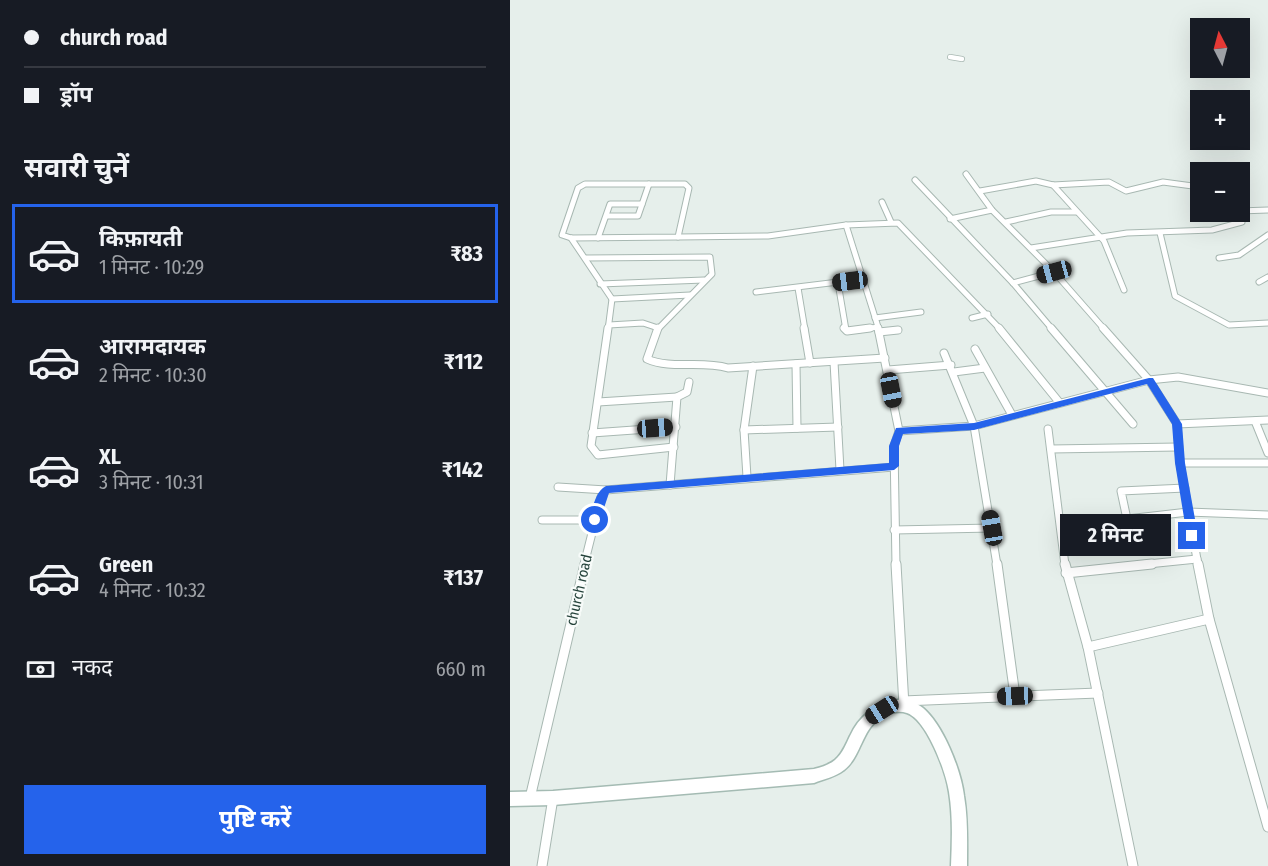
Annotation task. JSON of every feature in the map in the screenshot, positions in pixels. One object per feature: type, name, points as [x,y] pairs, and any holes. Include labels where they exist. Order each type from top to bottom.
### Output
[{"type":"street","points":[[950,57],[962,58]]},
{"type":"street","points":[[966,174],[992,210],[1054,272],[1149,381],[1177,424],[1178,447],[1188,512],[1209,619],[1268,827]]},
{"type":"street","points":[[915,180],[1013,283],[1133,424]]},
{"type":"street","points":[[980,191],[1036,181],[1053,185],[1109,182],[1126,191],[1164,182],[1190,186]]},
{"type":"street","points":[[678,237],[689,188],[685,184],[585,184],[578,188],[562,235],[571,238],[598,238],[768,236],[846,225],[891,222],[903,226],[988,315],[1059,402]]},
{"type":"street","points":[[607,216],[638,216],[649,184]]},
{"type":"street","points":[[1053,185],[1101,237],[1124,290]]},
{"type":"street","points":[[882,202],[891,222]]},
{"type":"street","points":[[598,238],[610,204],[642,204]]},
{"type":"street","points":[[950,219],[992,210]]},
{"type":"street","points":[[1250,211],[1267,211]]},
{"type":"street","points":[[1006,222],[1051,212],[1076,212]]},
{"type":"street","points":[[1031,248],[1101,237],[1212,230],[1242,222]]},
{"type":"street","points":[[846,225],[879,330],[899,431],[894,446],[894,530],[904,704]]},
{"type":"street","points":[[1160,233],[1176,296],[1229,325],[1268,323]]},
{"type":"street","points":[[1219,258],[1239,255],[1268,235]]},
{"type":"street","points":[[571,238],[612,299],[591,446],[598,454],[674,447]]},
{"type":"street","points":[[585,258],[710,257],[712,274],[658,328],[647,359],[655,363],[665,366],[705,363],[728,368],[885,358]]},
{"type":"street","points":[[1013,283],[1054,272]]},
{"type":"street","points":[[1259,282],[1268,277]]},
{"type":"street","points":[[756,292],[863,279]]},
{"type":"street","points":[[600,284],[704,280]]},
{"type":"street","points":[[838,283],[844,328],[847,331],[898,330]]},
{"type":"street","points":[[798,288],[810,363]]},
{"type":"street","points":[[612,299],[690,295]]},
{"type":"street","points":[[875,318],[921,312]]},
{"type":"street","points":[[972,318],[988,315]]},
{"type":"street","points":[[609,325],[644,323],[658,328]]},
{"type":"street","points":[[975,349],[1012,415]]},
{"type":"street","points":[[944,353],[974,426],[992,528],[1015,696]]},
{"type":"street","points":[[834,362],[840,470]]},
{"type":"street","points":[[796,364],[797,428]]},
{"type":"street","points":[[747,477],[744,430],[753,366]]},
{"type":"street","points":[[888,370],[985,368]]},
{"type":"street","points":[[899,431],[974,426],[1059,402],[1149,381],[1178,377],[1268,393]]},
{"type":"street","points":[[598,402],[677,397],[687,392],[689,382]]},
{"type":"street","points":[[670,485],[677,397]]},
{"type":"street","points":[[1177,424],[1268,420]]},
{"type":"street","points":[[1255,421],[1268,453]]},
{"type":"street","points":[[592,433],[676,427]]},
{"type":"street","points":[[744,430],[837,427]]},
{"type":"street","points":[[1048,429],[1066,573],[1088,647],[1133,866]]},
{"type":"street","points":[[1052,449],[1178,447]]},
{"type":"street","points":[[1180,463],[1268,463]]},
{"type":"street","points":[[558,487],[606,490],[894,466]]},
{"type":"street","points":[[1185,488],[1121,491],[1127,519],[1188,512],[1268,515]]},
{"type":"street","name":"church road","points":[[530,798],[595,520],[601,497],[606,490]]},
{"type":"street","points":[[542,520],[595,520]]},
{"type":"street","points":[[894,530],[992,528]]},
{"type":"street","points":[[1066,573],[1197,559]]},
{"type":"street","points":[[1088,647],[1209,619]]},
{"type":"street","points":[[510,799],[553,798],[814,776],[831,772],[841,766],[848,757],[858,733],[871,717],[882,710],[904,704],[1098,693]]},
{"type":"street","points":[[904,704],[920,713],[948,764],[959,810],[959,866]]},
{"type":"street","points":[[542,866],[553,798]]},
{"type":"route","points":[[595,520],[601,497],[606,490],[894,466],[894,446],[899,431],[974,426],[1059,402],[1149,381],[1177,424],[1180,463],[1192,536]]}]
